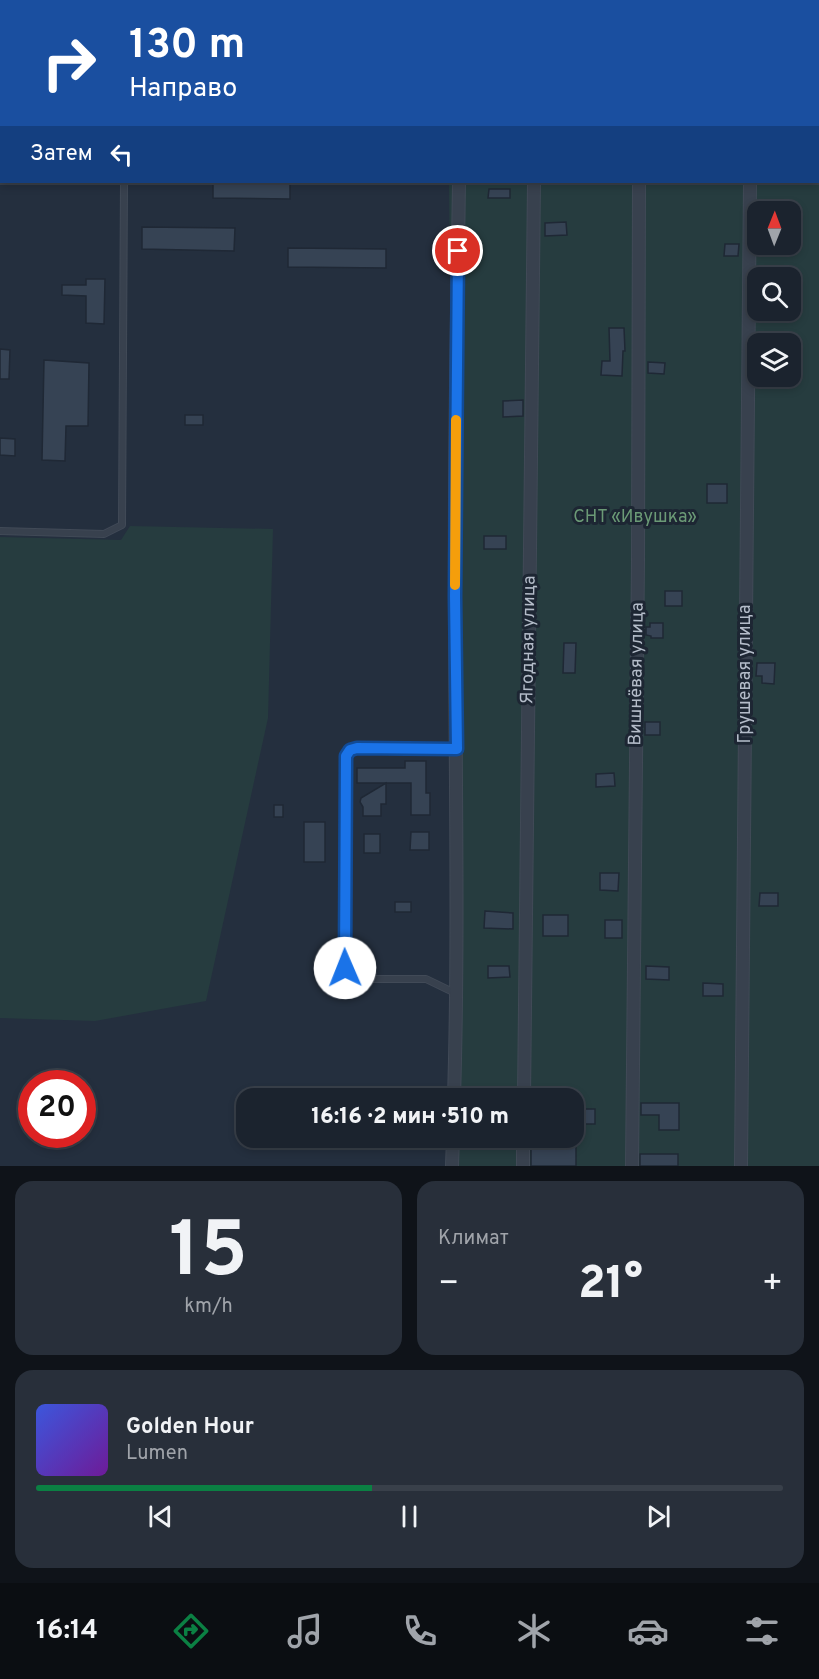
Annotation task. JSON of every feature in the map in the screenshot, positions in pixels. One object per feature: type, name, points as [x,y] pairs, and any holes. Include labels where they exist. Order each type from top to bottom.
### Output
[{"type":"street","points":[[454,1088],[457,994],[455,596],[459,183]]},
{"type":"street","name":"Ягодная улица","points":[[524,1088],[534,183]]},
{"type":"street","name":"Вишнёвая улица","points":[[632,1166],[639,183]]},
{"type":"street","name":"Грушевая улица","points":[[741,1166],[750,183]]},
{"type":"street","points":[[452,1166],[453,1148]]},
{"type":"street","points":[[523,1148],[523,1166]]},
{"type":"lane","points":[[0,531],[104,534],[122,525],[124,183]]},
{"type":"lane","points":[[457,749],[357,748],[350,750],[346,756],[345,959],[345,968],[356,977],[369,980],[426,979],[457,994]]},
{"type":"green space","name":"СНТ «Ивушка»","points":[[449,183],[819,183],[819,1166],[458,1166],[458,1148],[584,1148],[584,1088],[458,1088]]},
{"type":"green space","points":[[130,526],[273,529],[268,718],[206,1001],[95,1021],[0,1018],[0,537],[121,540]]},
{"type":"building","points":[[213,183],[290,183],[290,199],[213,198]]},
{"type":"building","points":[[489,189],[510,189],[510,198],[488,198]]},
{"type":"building","points":[[566,222],[567,235],[545,236],[545,223]]},
{"type":"building","points":[[142,227],[235,228],[234,251],[142,249]]},
{"type":"building","points":[[725,244],[739,244],[738,256],[724,256]]},
{"type":"building","points":[[288,248],[386,249],[386,268],[288,267]]},
{"type":"building","points":[[86,279],[105,279],[104,324],[86,323],[86,296],[62,295],[62,285],[86,285]]},
{"type":"building","points":[[609,328],[624,328],[625,351],[623,351],[622,376],[601,375],[602,361],[610,361]]},
{"type":"building","points":[[0,349],[10,350],[9,379],[0,379]]},
{"type":"building","points":[[44,360],[89,363],[88,426],[66,426],[65,461],[42,460]]},
{"type":"building","points":[[648,362],[665,363],[664,374],[648,373]]},
{"type":"building","points":[[523,400],[523,416],[503,417],[503,401]]},
{"type":"building","points":[[185,415],[203,415],[203,425],[185,425]]},
{"type":"building","points":[[0,438],[15,439],[15,456],[0,455]]},
{"type":"building","points":[[707,484],[727,484],[727,503],[707,503]]},
{"type":"building","points":[[484,536],[506,536],[506,549],[484,549]]},
{"type":"building","points":[[665,591],[682,591],[682,606],[665,606]]},
{"type":"building","points":[[650,623],[663,623],[663,638],[651,638],[646,635],[646,627],[650,627]]},
{"type":"building","points":[[564,643],[576,643],[575,673],[563,673]]},
{"type":"building","points":[[757,663],[775,663],[774,684],[762,683],[762,676],[756,676]]},
{"type":"building","points":[[645,722],[660,722],[660,735],[645,735]]},
{"type":"building","points":[[405,761],[426,761],[426,793],[430,793],[430,815],[411,815],[411,783],[357,783],[357,768],[405,768]]},
{"type":"building","points":[[614,773],[615,786],[596,787],[596,774]]},
{"type":"building","points":[[386,783],[386,804],[381,804],[381,816],[363,816],[361,798]]},
{"type":"building","points":[[274,805],[283,805],[283,817],[274,817]]},
{"type":"building","points":[[304,822],[325,822],[325,862],[304,862]]},
{"type":"building","points":[[411,832],[429,832],[429,850],[410,850]]},
{"type":"building","points":[[364,834],[380,834],[380,853],[364,853]]},
{"type":"building","points":[[600,873],[619,873],[618,891],[600,890]]},
{"type":"building","points":[[760,893],[778,893],[778,906],[759,906]]},
{"type":"building","points":[[395,902],[411,902],[411,912],[395,912]]},
{"type":"building","points":[[485,911],[513,913],[513,929],[484,928]]},
{"type":"building","points":[[543,915],[568,915],[568,936],[543,936]]},
{"type":"building","points":[[605,920],[622,920],[622,938],[605,938]]},
{"type":"building","points":[[488,966],[509,966],[510,977],[488,978]]},
{"type":"building","points":[[646,966],[669,967],[669,980],[646,979]]},
{"type":"building","points":[[703,983],[723,984],[723,996],[703,996]]},
{"type":"building","points":[[641,1103],[679,1103],[679,1130],[659,1130],[659,1115],[641,1115]]},
{"type":"building","points":[[584,1109],[595,1109],[595,1124],[584,1124]]},
{"type":"building","points":[[531,1148],[576,1148],[576,1166],[531,1166]]},
{"type":"building","points":[[640,1154],[678,1154],[678,1166],[640,1166]]},
{"type":"slow traffic","points":[[455,585],[456,420]]},
{"type":"route","points":[[345,968],[346,756],[350,750],[357,748],[457,749],[455,596],[458,251]]}]
